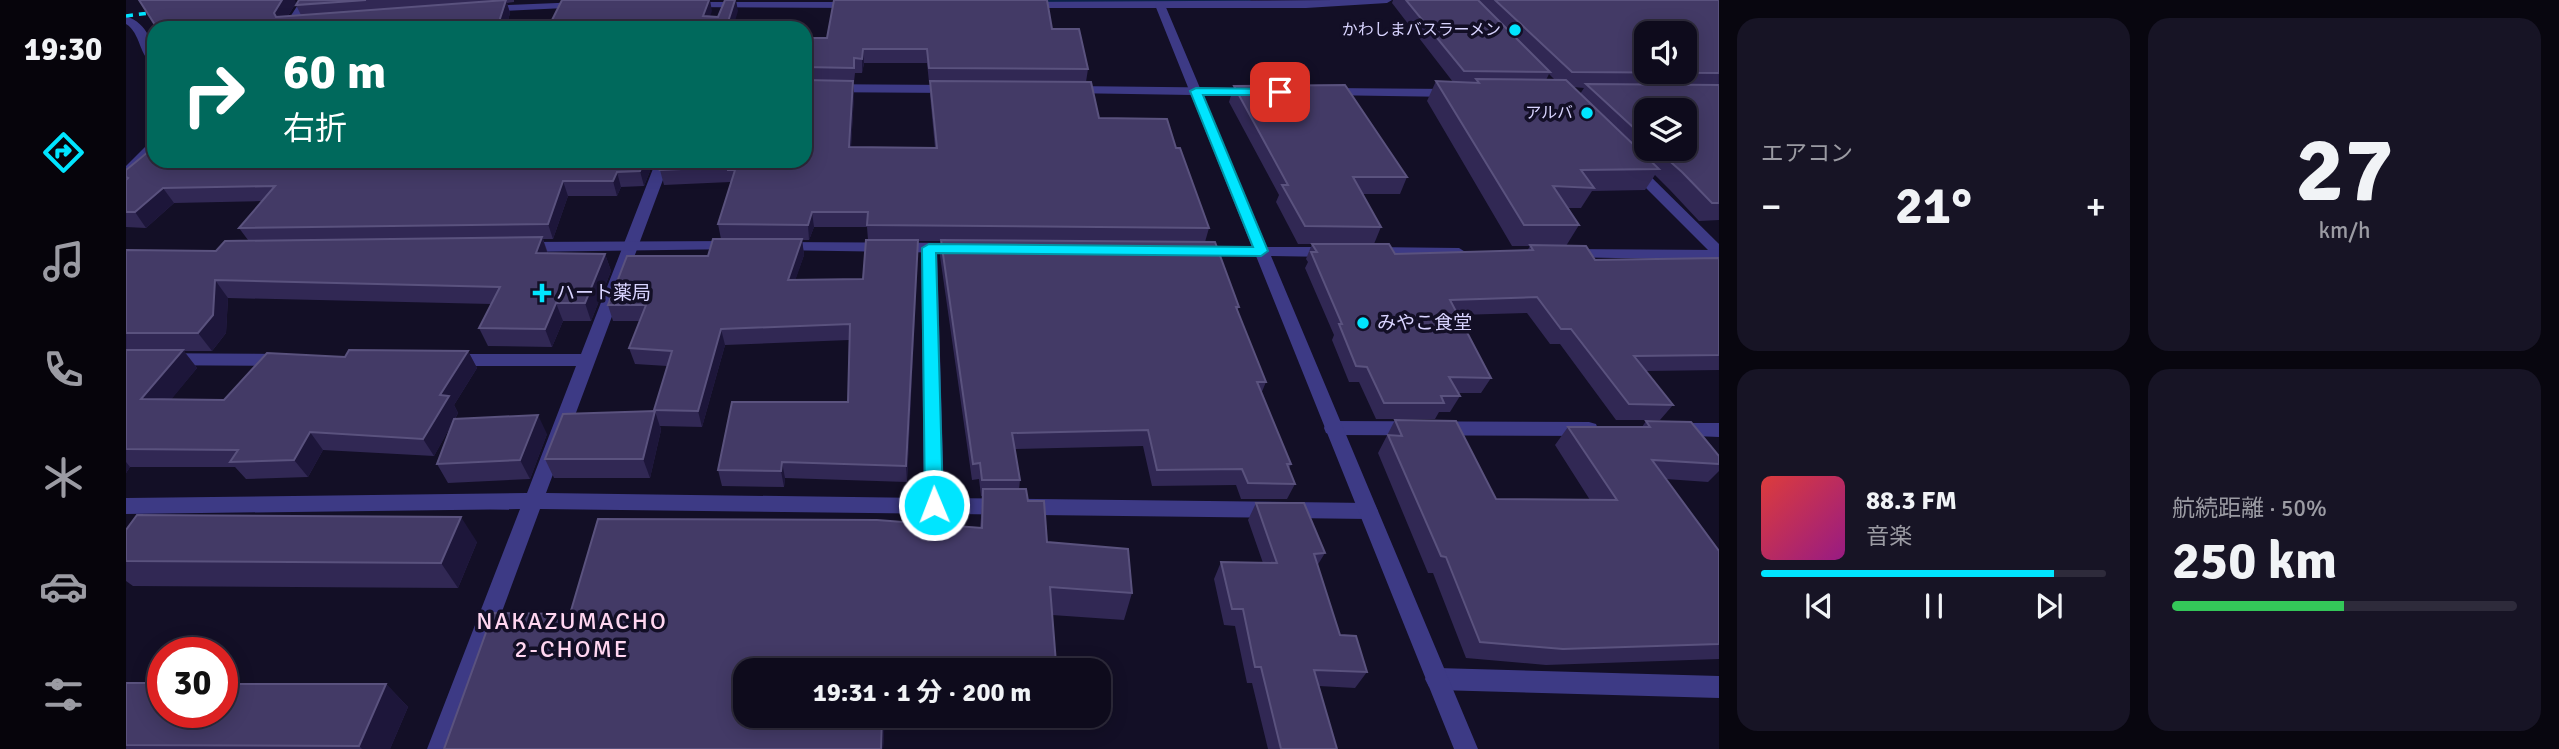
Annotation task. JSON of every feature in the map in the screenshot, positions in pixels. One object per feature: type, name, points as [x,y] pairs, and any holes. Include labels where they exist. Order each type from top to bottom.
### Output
[{"type":"street","points":[[294,21],[306,0]]},
{"type":"street","points":[[1013,5],[1306,5],[1387,0]]},
{"type":"street","points":[[470,10],[601,5]]},
{"type":"street","points":[[668,5],[862,5]]},
{"type":"street","points":[[718,16],[723,5]]},
{"type":"street","points":[[1160,5],[1466,749]]},
{"type":"street","points":[[126,19],[139,27],[147,45]]},
{"type":"street","points":[[812,88],[972,90]]},
{"type":"street","points":[[1056,90],[1266,92]]},
{"type":"street","points":[[1308,92],[1462,93]]},
{"type":"street","points":[[126,174],[147,155]]},
{"type":"street","points":[[1625,160],[1719,254]]},
{"type":"street","points":[[439,749],[631,246],[656,168]]},
{"type":"street","points":[[508,247],[985,249]]},
{"type":"street","points":[[929,248],[934,505]]},
{"type":"street","points":[[1178,250],[1469,253]]},
{"type":"street","points":[[1553,254],[1719,254]]},
{"type":"street","points":[[126,359],[294,360]]},
{"type":"street","points":[[433,360],[587,360]]},
{"type":"street","points":[[1333,428],[1609,429]]},
{"type":"street","points":[[1664,430],[1719,430]]},
{"type":"street","points":[[126,506],[534,501],[1368,511]]},
{"type":"street","points":[[1437,679],[1719,687]]},
{"type":"building","points":[[139,0],[282,0],[274,13],[276,17],[506,0],[499,21],[152,21]]},
{"type":"building","points":[[299,0],[366,0],[296,5]]},
{"type":"building","points":[[562,0],[709,0],[703,16],[718,17],[725,0],[735,0],[728,21],[552,21]]},
{"type":"building","points":[[834,0],[1047,0],[1052,29],[1079,29],[1088,69],[929,68],[927,49],[863,49],[862,59],[854,58],[854,68],[812,67],[812,38],[827,38]]},
{"type":"building","points":[[1406,0],[1478,0],[1550,72],[1464,71]]},
{"type":"building","points":[[1495,0],[1719,0],[1719,73],[1697,73],[1697,21],[1634,21],[1634,72],[1572,72]]},
{"type":"building","points":[[1476,79],[1566,80],[1634,145],[1634,161],[1651,161],[1659,169],[1581,170],[1594,188],[1553,186],[1579,225],[1524,225],[1436,81],[1479,83]]},
{"type":"building","points":[[812,80],[853,81],[849,147],[937,148],[930,81],[1091,82],[1099,118],[1167,119],[1209,228],[867,225],[868,212],[812,212],[808,225],[718,224],[735,170],[728,170],[812,168]]},
{"type":"building","points":[[1586,84],[1719,85],[1719,203],[1712,203],[1670,161],[1697,161],[1697,98],[1634,98],[1634,128]]},
{"type":"building","points":[[1345,85],[1407,177],[1353,177],[1381,227],[1305,226],[1282,185],[1288,185],[1234,86]]},
{"type":"building","points":[[147,153],[147,168],[641,168],[640,171],[617,172],[613,181],[563,181],[548,224],[239,228],[275,186],[163,188],[135,212],[126,212],[126,170]]},
{"type":"building","points":[[661,168],[705,168],[660,170]]},
{"type":"building","points":[[542,237],[536,253],[605,254],[585,303],[556,303],[545,329],[479,328],[500,287],[215,280],[213,315],[198,333],[126,333],[126,250],[216,251],[225,241]]},
{"type":"building","points":[[713,239],[802,239],[788,280],[863,279],[866,240],[918,240],[906,466],[782,462],[781,471],[718,470],[732,402],[848,402],[850,324],[721,329],[698,411],[654,410],[672,351],[629,348],[646,305],[608,305],[627,256],[708,256]]},
{"type":"building","points":[[941,240],[1215,242],[1239,307],[1236,307],[1266,382],[1257,382],[1291,464],[1287,464],[1295,484],[1248,483],[1242,469],[1157,470],[1148,430],[1012,433],[1020,480],[982,480],[980,463],[973,464]]},
{"type":"building","points":[[1312,244],[1389,244],[1395,254],[1533,250],[1530,245],[1586,246],[1595,260],[1719,258],[1719,355],[1634,356],[1673,405],[1629,404],[1571,329],[1561,329],[1537,297],[1450,300],[1491,378],[1449,377],[1460,396],[1441,396],[1444,403],[1384,403],[1367,367],[1356,366],[1339,324],[1342,324],[1311,252],[1317,252]]},
{"type":"building","points":[[126,350],[183,350],[141,399],[224,400],[267,353],[345,357],[349,350],[468,351],[440,395],[449,396],[423,439],[310,432],[294,460],[230,462],[238,450],[126,449]]},
{"type":"building","points":[[655,411],[643,459],[545,459],[563,414]]},
{"type":"building","points":[[538,415],[520,460],[437,464],[454,419]]},
{"type":"building","points":[[1395,420],[1456,421],[1496,499],[1617,500],[1568,427],[1650,427],[1646,421],[1691,422],[1719,456],[1719,464],[1652,460],[1719,551],[1719,644],[1563,649],[1480,642],[1446,557],[1441,556],[1388,435],[1402,436]]},
{"type":"building","points":[[983,489],[1026,489],[1028,501],[1044,501],[1047,542],[1128,549],[1132,593],[1050,587],[1056,658],[733,658],[733,728],[882,728],[881,749],[444,749],[493,613],[570,614],[598,519],[877,520],[982,528]]},
{"type":"building","points":[[1256,503],[1304,503],[1325,553],[1314,554],[1340,635],[1356,636],[1367,672],[1314,670],[1337,749],[1281,749],[1261,667],[1255,667],[1243,609],[1232,609],[1221,562],[1277,563]]},
{"type":"building","points":[[137,515],[461,517],[441,563],[126,561],[126,530]]},
{"type":"building","points":[[126,683],[147,683],[147,728],[238,728],[238,684],[386,684],[359,746],[126,745]]},
{"type":"waterway","points":[[1030,0],[1246,1]]},
{"type":"railway","points":[[126,16],[165,11]]},
{"type":"place","name":"かわしまバスラーメン","points":[[1515,30]]},
{"type":"place","name":"アルバ","points":[[1587,113]]},
{"type":"place","name":"ハート薬局","points":[[542,293]]},
{"type":"place","name":"みやこ食堂","points":[[1363,323]]},
{"type":"district","name":"NAKAZUMACHO 2-CHOME","points":[[572,635]]},
{"type":"route","points":[[934,505],[929,248],[1261,251],[1196,91],[1280,92]]}]
